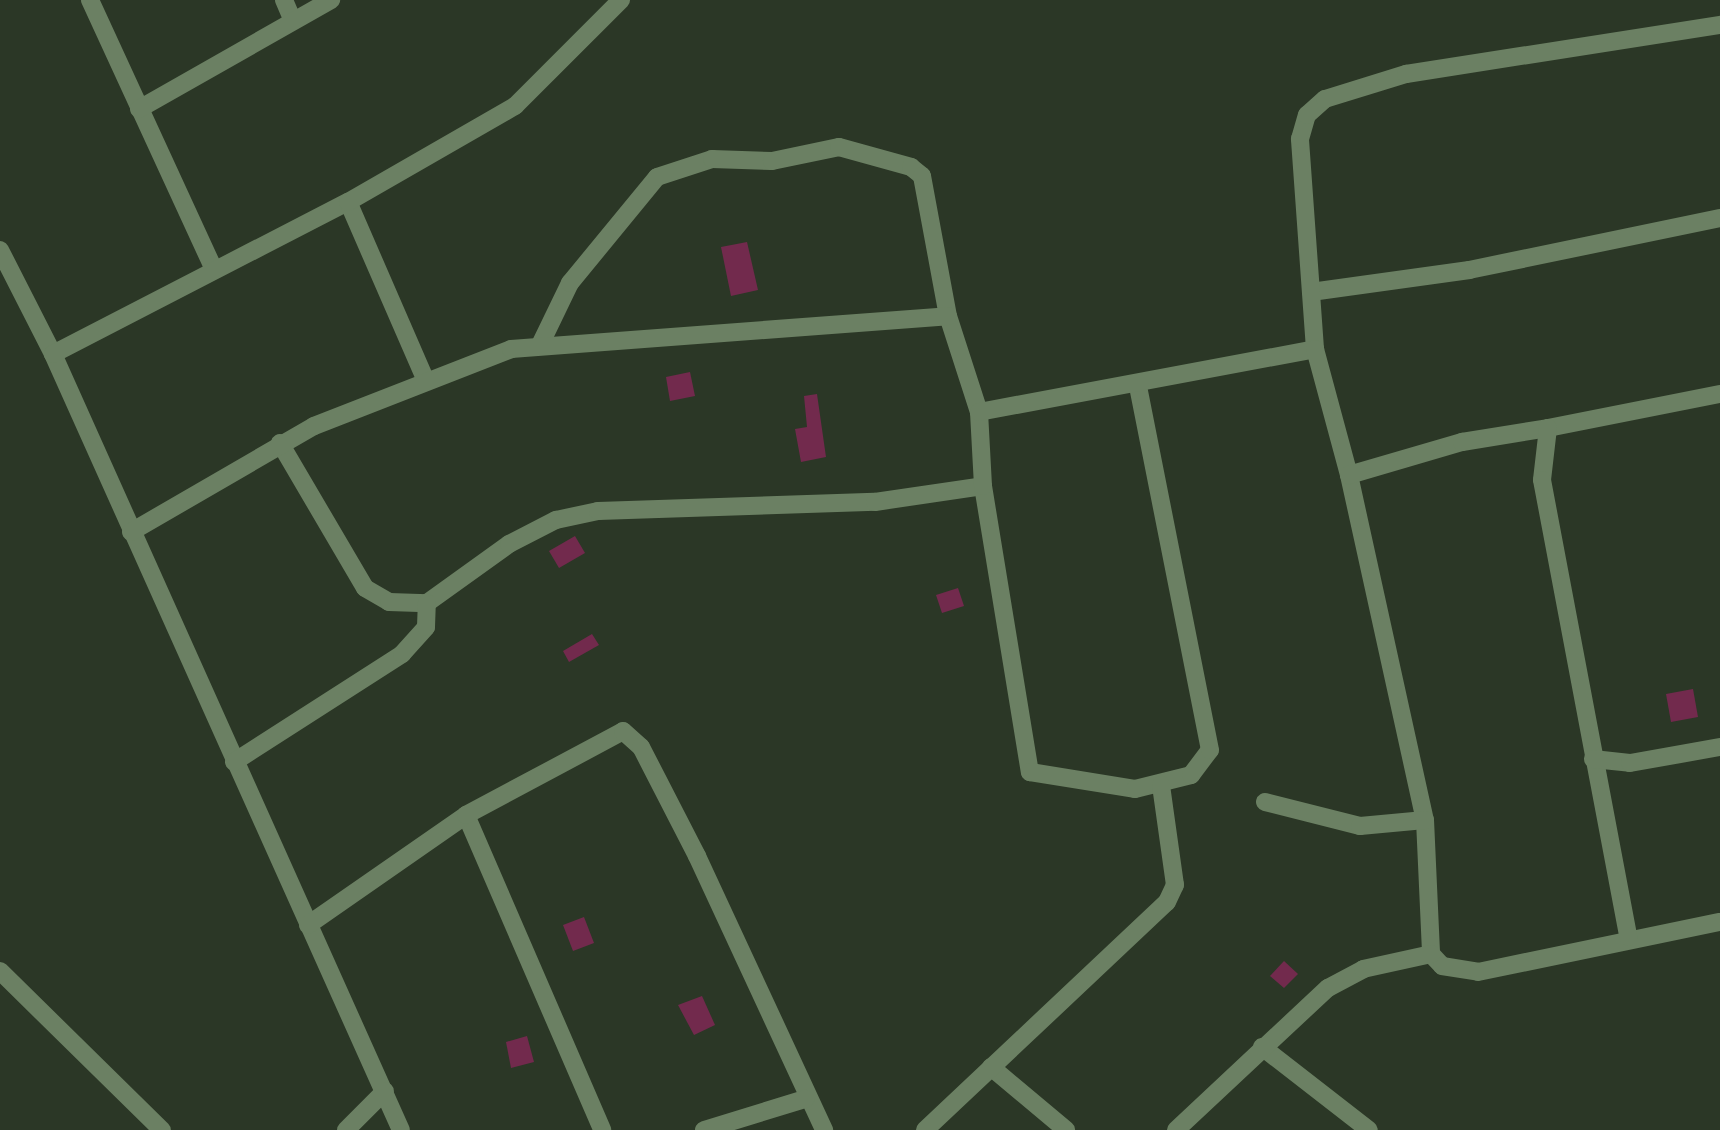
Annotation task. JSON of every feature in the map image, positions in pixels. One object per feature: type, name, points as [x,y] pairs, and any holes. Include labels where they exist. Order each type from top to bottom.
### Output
[{"type":"street","points":[[90,0],[214,270]]},
{"type":"street","points":[[284,0],[292,19]]},
{"type":"street","points":[[139,109],[292,19],[331,0]]},
{"type":"street","points":[[53,354],[348,202],[515,106],[621,0]]},
{"type":"street","points":[[1720,25],[1406,74],[1325,99],[1307,115],[1300,139],[1315,349],[1349,475],[1425,820],[1431,954],[1442,966],[1478,972],[1628,937],[1720,922]]},
{"type":"street","points":[[541,344],[570,283],[657,177],[712,159],[772,161],[818,147],[911,167],[922,176],[948,316],[979,412],[984,486],[1030,772],[1135,789],[1161,785],[1191,775],[1210,750],[1137,383]]},
{"type":"street","points":[[348,202],[426,381]]},
{"type":"street","points":[[1311,292],[1469,270],[1720,218]]},
{"type":"street","points":[[0,250],[53,354],[401,1130]]},
{"type":"street","points":[[131,532],[279,443],[426,381],[541,344],[948,316]]},
{"type":"street","points":[[979,412],[1315,349]]},
{"type":"street","points":[[1349,475],[1462,442],[1720,394]]},
{"type":"street","points":[[1548,428],[1542,480],[1628,937]]},
{"type":"street","points":[[279,443],[374,598],[426,603],[509,544],[577,516],[875,502],[984,486]]},
{"type":"street","points":[[234,762],[402,653],[426,627],[426,603]]},
{"type":"street","points":[[308,925],[466,815],[603,737],[623,731],[633,737],[697,856],[804,1099],[824,1130]]},
{"type":"street","points":[[1593,759],[1614,764],[1720,747]]},
{"type":"street","points":[[1598,778],[1614,764]]},
{"type":"street","points":[[925,1130],[1167,902],[1175,885],[1161,785]]},
{"type":"street","points":[[1265,802],[1360,826],[1425,820]]},
{"type":"street","points":[[466,815],[602,1130]]},
{"type":"street","points":[[1176,1130],[1328,988],[1363,969],[1431,954]]},
{"type":"street","points":[[0,971],[162,1130]]},
{"type":"street","points":[[1262,1047],[1369,1130]]},
{"type":"street","points":[[991,1067],[1066,1130]]},
{"type":"street","points":[[346,1130],[385,1091]]},
{"type":"street","points":[[704,1130],[804,1099]]},
{"type":"building","points":[[747,242],[758,290],[731,296],[721,247]]},
{"type":"building","points":[[690,372],[695,396],[670,401],[666,377]]},
{"type":"building","points":[[817,394],[826,457],[801,462],[795,429],[807,427],[804,396]]},
{"type":"building","points":[[575,536],[585,553],[559,568],[549,551]]},
{"type":"building","points":[[958,588],[964,606],[942,613],[936,595]]},
{"type":"building","points":[[592,634],[599,645],[569,662],[563,651]]},
{"type":"building","points":[[1693,689],[1698,717],[1671,722],[1666,694]]},
{"type":"building","points":[[584,917],[594,943],[573,951],[563,925]]},
{"type":"building","points":[[1284,961],[1298,974],[1284,988],[1270,976]]},
{"type":"building","points":[[702,996],[715,1025],[694,1035],[678,1005]]},
{"type":"building","points":[[527,1036],[534,1062],[511,1068],[506,1042]]}]
